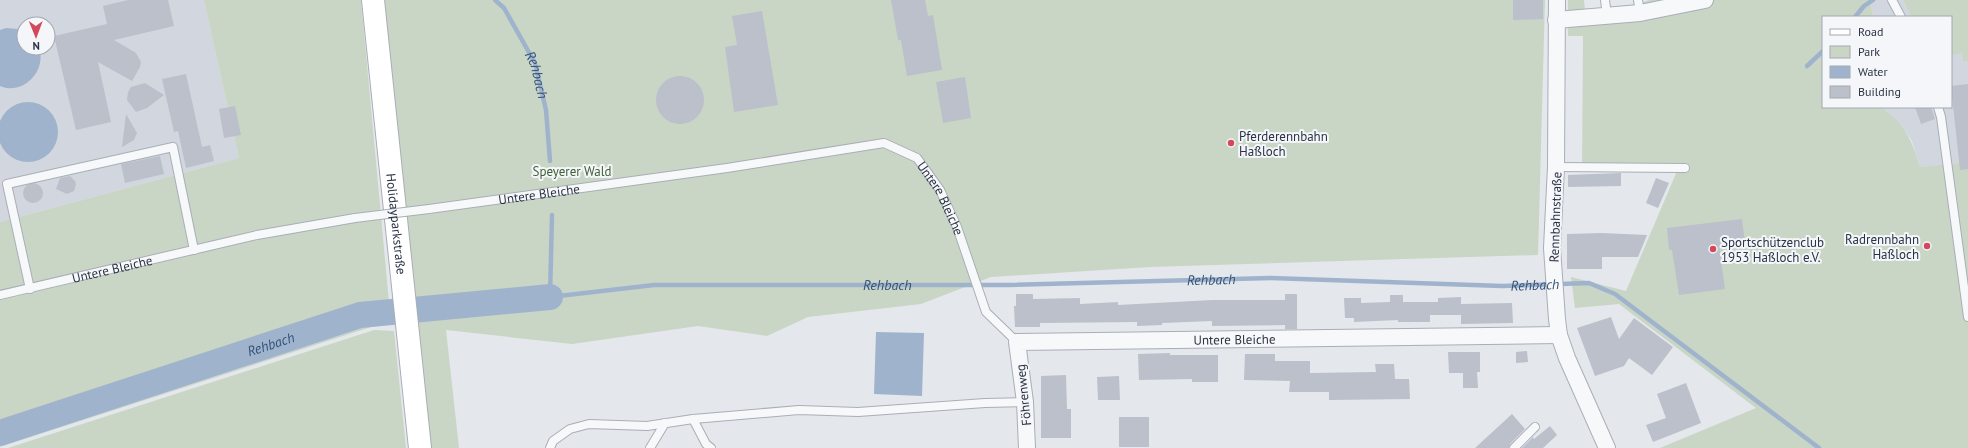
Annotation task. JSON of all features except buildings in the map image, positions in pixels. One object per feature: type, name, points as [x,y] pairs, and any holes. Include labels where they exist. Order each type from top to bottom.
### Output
[{"type":"main road","name":"Holidayparkstraße","points":[[373,0],[420,448]]},
{"type":"street","name":"Rennbahnstraße","points":[[1557,0],[1556,167],[1559,205],[1552,248],[1559,335],[1567,358],[1608,448]]},
{"type":"street","points":[[1556,20],[1607,16],[1639,7],[1705,0]]},
{"type":"street","name":"Untere Bleiche","points":[[1017,342],[1559,335]]},
{"type":"street","name":"Föhrenweg","points":[[1017,342],[1025,402],[1027,448]]},
{"type":"lane","points":[[1605,0],[1607,16]]},
{"type":"lane","points":[[1892,0],[1900,16]]},
{"type":"lane","points":[[1938,108],[1941,117],[1968,317]]},
{"type":"lane","name":"Untere Bleiche","points":[[0,295],[257,235],[355,218],[727,168],[884,143],[917,158],[940,190],[957,227],[986,312],[1017,342]]},
{"type":"lane","points":[[30,289],[7,184],[173,147],[194,250]]},
{"type":"lane","points":[[1556,167],[1684,168]]},
{"type":"lane","points":[[550,448],[553,441],[570,429],[589,424],[647,426],[693,419],[798,410],[858,412],[985,403],[1025,402]]},
{"type":"lane","points":[[693,419],[706,444],[712,448]]},
{"type":"lane","points":[[650,448],[665,424]]},
{"type":"lane","points":[[1514,448],[1535,427]]},
{"type":"shaded area","points":[[0,0],[204,0],[239,158],[0,222]]},
{"type":"shaded area","points":[[1870,0],[1903,0],[1911,16],[1873,16]]},
{"type":"shaded area","points":[[1962,51],[1963,61],[1968,61],[1968,162],[1920,167],[1912,141],[1902,126],[1888,112],[1882,108],[1952,108],[1952,56]]},
{"type":"green space","points":[[204,0],[361,0],[391,324],[371,327],[0,447],[0,222],[239,158]]},
{"type":"green space","name":"Speyerer Wald","points":[[383,0],[1545,0],[1538,255],[1150,267],[991,277],[921,304],[808,317],[767,336],[698,326],[572,344],[446,330],[459,448],[431,448],[414,327]]},
{"type":"green space","points":[[1568,0],[1584,0],[1585,10],[1639,4],[1649,0],[1870,0],[1873,16],[1822,16],[1822,108],[1882,108],[1896,119],[1902,126],[1914,149],[1920,167],[1968,162],[1968,448],[1660,448],[1756,408],[1619,304],[1575,308],[1571,277],[1626,291],[1677,171],[1582,172],[1583,36],[1568,36]]},
{"type":"green space","points":[[1903,0],[1968,0],[1968,61],[1963,61],[1962,52],[1952,56],[1952,16],[1911,16]]},
{"type":"green space","points":[[374,330],[394,331],[406,448],[8,448]]},
{"type":"water","points":[[6,28],[16,29],[16,56],[41,56],[40,65],[36,73],[25,84],[17,88],[0,86],[0,30]]},
{"type":"water","points":[[22,103],[34,103],[44,107],[53,116],[57,126],[57,138],[53,148],[44,157],[34,161],[22,161],[12,157],[3,148],[-1,138],[-1,126],[3,116],[12,107]]},
{"type":"water","points":[[876,332],[924,333],[922,396],[874,394]]},
{"type":"waterway","name":"Rehbach","points":[[495,0],[504,8],[535,63],[546,110],[550,161]]},
{"type":"waterway","points":[[1856,16],[1864,6],[1873,0]]},
{"type":"waterway","points":[[1807,66],[1822,52]]},
{"type":"waterway","name":"Rehbach","points":[[552,215],[550,297],[654,285],[1008,285],[1271,278],[1502,286],[1589,283],[1615,294],[1819,448]]},
{"type":"waterway","name":"Rehbach","points":[[0,433],[360,315],[550,297]]},
{"type":"place","name":"Pferderennbahn Haßloch","points":[[1231,143]]},
{"type":"place","name":"Radrennbahn Haßloch","points":[[1927,246]]},
{"type":"place","name":"Sportschützenclub 1953 Haßloch e.V.","points":[[1713,249]]}]
